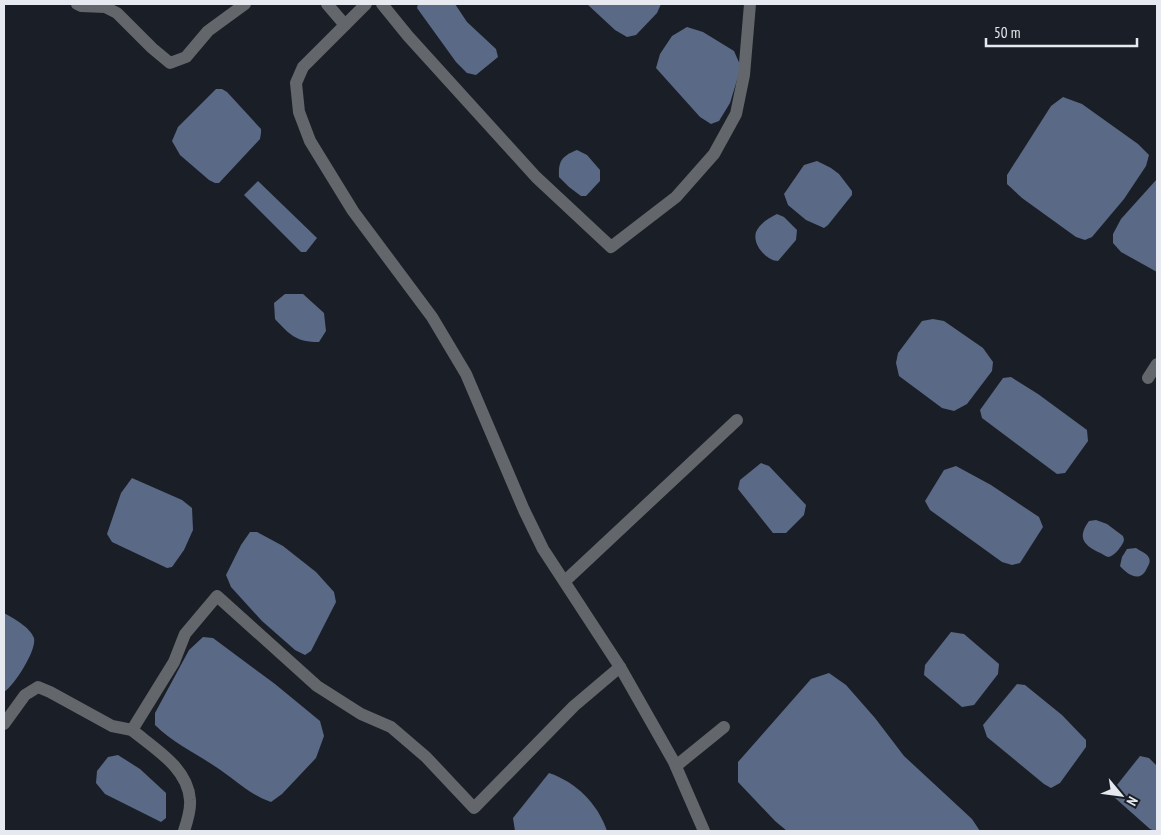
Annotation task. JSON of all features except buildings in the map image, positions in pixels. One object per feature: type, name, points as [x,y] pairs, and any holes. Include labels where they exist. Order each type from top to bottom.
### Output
[{"type":"street","points":[[77,4],[81,6],[105,7],[117,13],[170,63],[186,57],[208,31],[245,4]]},
{"type":"street","points":[[327,4],[345,25]]},
{"type":"street","points":[[366,4],[303,67],[296,84],[299,112],[310,141],[353,211],[432,317],[466,374],[524,510],[543,549],[620,668],[676,766],[704,831]]},
{"type":"street","points":[[382,4],[408,36],[536,176],[611,247],[676,197],[714,154],[736,114],[744,75],[750,4]]},
{"type":"street","points":[[1148,378],[1157,364]]},
{"type":"street","points":[[564,581],[737,420]]},
{"type":"street","points":[[132,730],[174,662],[186,634],[217,596],[317,686],[361,714],[391,727],[426,757],[474,808],[574,706],[620,668]]},
{"type":"street","points":[[4,724],[25,694],[38,687],[112,726],[132,730],[174,765],[186,782],[190,801],[184,831]]},
{"type":"street","points":[[676,766],[724,727]]},
{"type":"water","points":[[418,4],[455,4],[467,22],[496,49],[498,57],[476,75],[467,73],[456,62],[417,8]]},
{"type":"water","points":[[587,4],[661,4],[657,13],[636,35],[627,37],[615,30]]},
{"type":"water","points":[[687,27],[703,32],[734,51],[741,67],[730,103],[719,121],[711,124],[700,117],[656,68],[660,54],[672,36]]},
{"type":"water","points":[[216,89],[222,89],[227,92],[261,129],[260,139],[219,183],[209,180],[180,155],[172,141],[178,127]]},
{"type":"water","points":[[1063,97],[1082,104],[1138,144],[1149,155],[1146,166],[1124,199],[1092,237],[1085,240],[1076,237],[1022,198],[1007,184],[1007,175],[1051,106]]},
{"type":"water","points":[[577,150],[587,155],[600,170],[600,181],[586,196],[581,196],[559,177],[560,163],[564,157]]},
{"type":"water","points":[[817,161],[839,174],[852,191],[852,195],[824,228],[806,220],[788,205],[784,194],[804,165]]},
{"type":"water","points":[[1157,179],[1157,272],[1121,252],[1113,243],[1113,234],[1121,219]]},
{"type":"water","points":[[258,181],[317,238],[306,252],[301,252],[244,195]]},
{"type":"water","points":[[777,214],[784,217],[797,230],[796,240],[778,261],[769,258],[761,251],[755,237],[760,226]]},
{"type":"water","points":[[285,294],[303,294],[324,313],[326,331],[319,342],[299,339],[275,319],[274,303]]},
{"type":"water","points":[[933,319],[944,321],[983,348],[993,362],[992,371],[967,404],[954,411],[942,408],[899,376],[896,363],[898,353],[922,321]]},
{"type":"water","points":[[1011,377],[1038,394],[1087,430],[1088,441],[1065,473],[1057,474],[982,418],[980,410],[1003,378]]},
{"type":"water","points":[[761,463],[769,466],[806,505],[804,515],[786,533],[773,533],[738,489],[740,480]]},
{"type":"water","points":[[956,466],[991,485],[1039,517],[1043,527],[1020,563],[1012,565],[1002,562],[930,510],[925,501],[944,470]]},
{"type":"water","points":[[132,478],[182,500],[192,508],[193,530],[184,550],[172,567],[167,568],[112,542],[107,534],[121,493]]},
{"type":"water","points":[[1096,520],[1107,524],[1123,536],[1122,545],[1115,553],[1108,557],[1088,546],[1083,539],[1084,531],[1089,521]]},
{"type":"water","points":[[250,532],[257,532],[283,546],[316,572],[334,592],[336,602],[311,651],[305,655],[295,650],[262,621],[231,587],[226,575],[241,545]]},
{"type":"water","points":[[1136,548],[1147,555],[1150,561],[1143,574],[1137,577],[1129,574],[1120,566],[1122,557],[1127,549]]},
{"type":"water","points":[[4,613],[16,620],[32,634],[34,644],[24,667],[4,692]]},
{"type":"water","points":[[951,632],[964,634],[999,664],[998,674],[974,705],[962,707],[924,675],[925,665]]},
{"type":"water","points":[[203,637],[213,638],[275,684],[320,721],[324,736],[316,758],[282,794],[271,802],[249,791],[216,767],[176,742],[155,725],[155,713],[189,650]]},
{"type":"water","points":[[829,673],[846,685],[875,718],[904,756],[972,819],[980,831],[787,831],[775,821],[738,782],[738,762],[811,679]]},
{"type":"water","points":[[1017,684],[1025,685],[1062,715],[1086,740],[1086,747],[1060,783],[1051,788],[987,737],[983,725]]},
{"type":"water","points":[[118,755],[140,769],[166,793],[166,818],[161,822],[105,794],[96,783],[97,771],[108,757]]},
{"type":"water","points":[[1140,756],[1149,758],[1157,766],[1157,830],[1155,831],[1150,829],[1114,797],[1113,790]]},
{"type":"water","points":[[549,773],[568,782],[585,795],[598,812],[607,831],[515,831],[513,818]]}]
